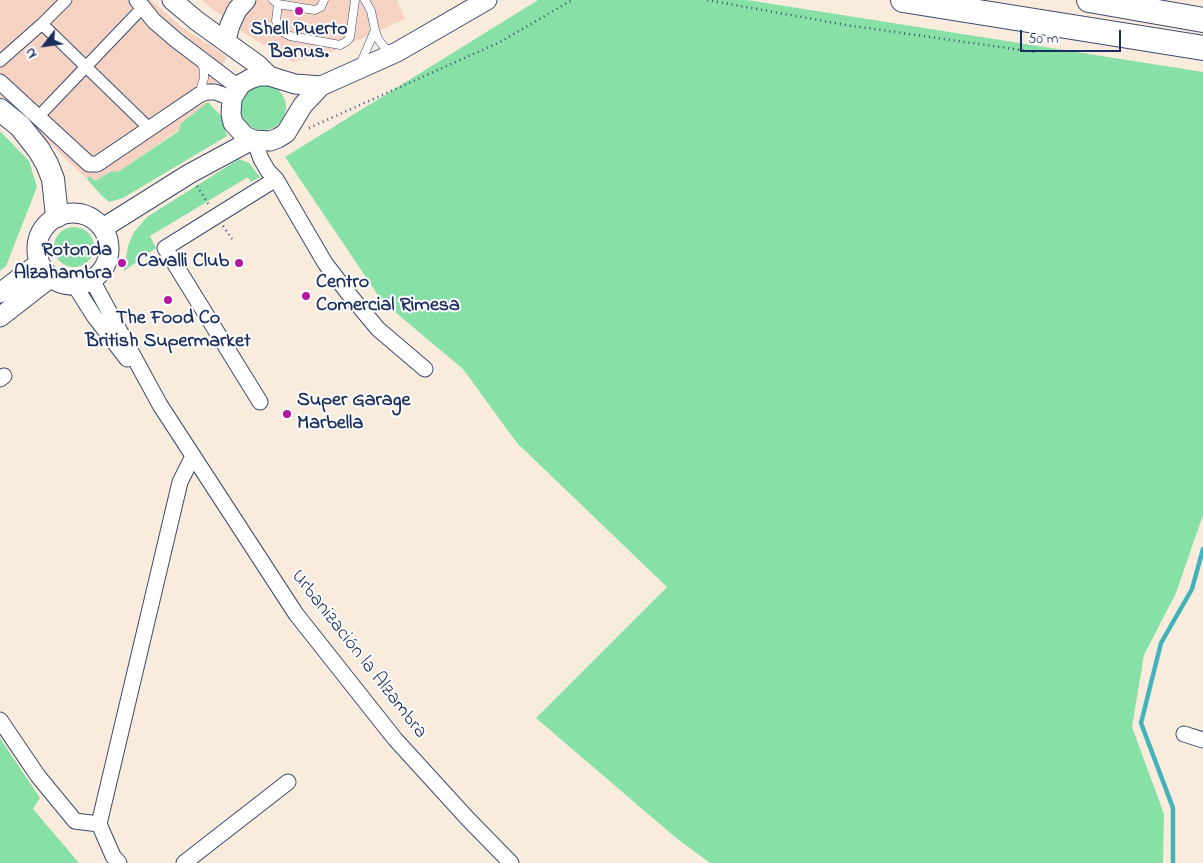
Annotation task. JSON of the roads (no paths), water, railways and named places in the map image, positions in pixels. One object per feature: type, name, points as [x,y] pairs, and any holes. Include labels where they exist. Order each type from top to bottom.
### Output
[{"type":"highway","points":[[903,0],[1203,48]]},
{"type":"highway","points":[[1089,0],[1203,20]]},
{"type":"main road","points":[[0,110],[20,126],[39,150],[53,179],[58,216]]},
{"type":"street","points":[[0,61],[66,0]]},
{"type":"street","points":[[172,0],[197,21],[226,40],[274,78],[288,86],[296,106],[292,125],[286,133],[278,138],[256,141],[213,160]]},
{"type":"street","points":[[226,40],[237,10],[246,0]]},
{"type":"street","points":[[103,228],[213,160],[232,141],[234,135],[231,114],[235,92],[250,79],[259,76],[306,86],[321,86],[397,52],[487,0]]},
{"type":"street","points":[[38,117],[86,67],[140,4],[154,21],[198,57],[235,92]]},
{"type":"street","points":[[42,24],[149,128]]},
{"type":"street","points":[[0,82],[89,164],[97,164],[199,95],[215,92],[235,92]]},
{"type":"street","points":[[295,116],[321,86]]},
{"type":"street","points":[[233,122],[238,130],[256,141]]},
{"type":"street","points":[[256,141],[256,149],[325,263],[378,329],[425,369]]},
{"type":"street","points":[[260,402],[165,248],[272,173]]},
{"type":"street","points":[[72,213],[87,216],[103,228],[108,239],[109,251],[101,272],[84,283],[58,283],[50,278],[39,263],[36,250],[46,224],[58,216],[72,213]]},
{"type":"street","points":[[0,293],[39,263]]},
{"type":"street","points":[[0,317],[50,278]]},
{"type":"street","name":"Urbanización la Alzambra","points":[[84,283],[94,316],[160,405],[302,622],[395,739],[468,820],[511,863]]},
{"type":"street","points":[[119,863],[113,856],[99,824],[180,482],[193,456]]},
{"type":"street","points":[[0,720],[38,776],[75,821],[99,824]]},
{"type":"street","points":[[1184,734],[1203,740]]},
{"type":"street","points":[[184,863],[288,782]]},
{"type":"lane","points":[[324,0],[321,7],[315,10],[276,2],[276,21],[284,33],[290,36],[336,45],[344,43],[350,37],[355,0]]},
{"type":"lane","points":[[365,0],[371,10],[375,30],[385,48],[389,51],[397,52]]},
{"type":"lane","points":[[357,70],[375,30]]},
{"type":"lane","points":[[198,57],[204,69],[199,95]]},
{"type":"waterway","points":[[1173,863],[1173,808],[1141,723],[1161,643],[1192,589],[1203,549]]},
{"type":"place","name":"Shell Puerto Banus.","points":[[299,11]]},
{"type":"place","name":"Rotonda Alzahambra","points":[[122,263]]},
{"type":"place","name":"Cavalli Club","points":[[239,263]]},
{"type":"place","name":"Centro Comercial Rimesa","points":[[306,296]]},
{"type":"place","name":"The Food Co British Supermarket","points":[[168,300]]},
{"type":"place","name":"Super Garage Marbella","points":[[287,414]]}]
